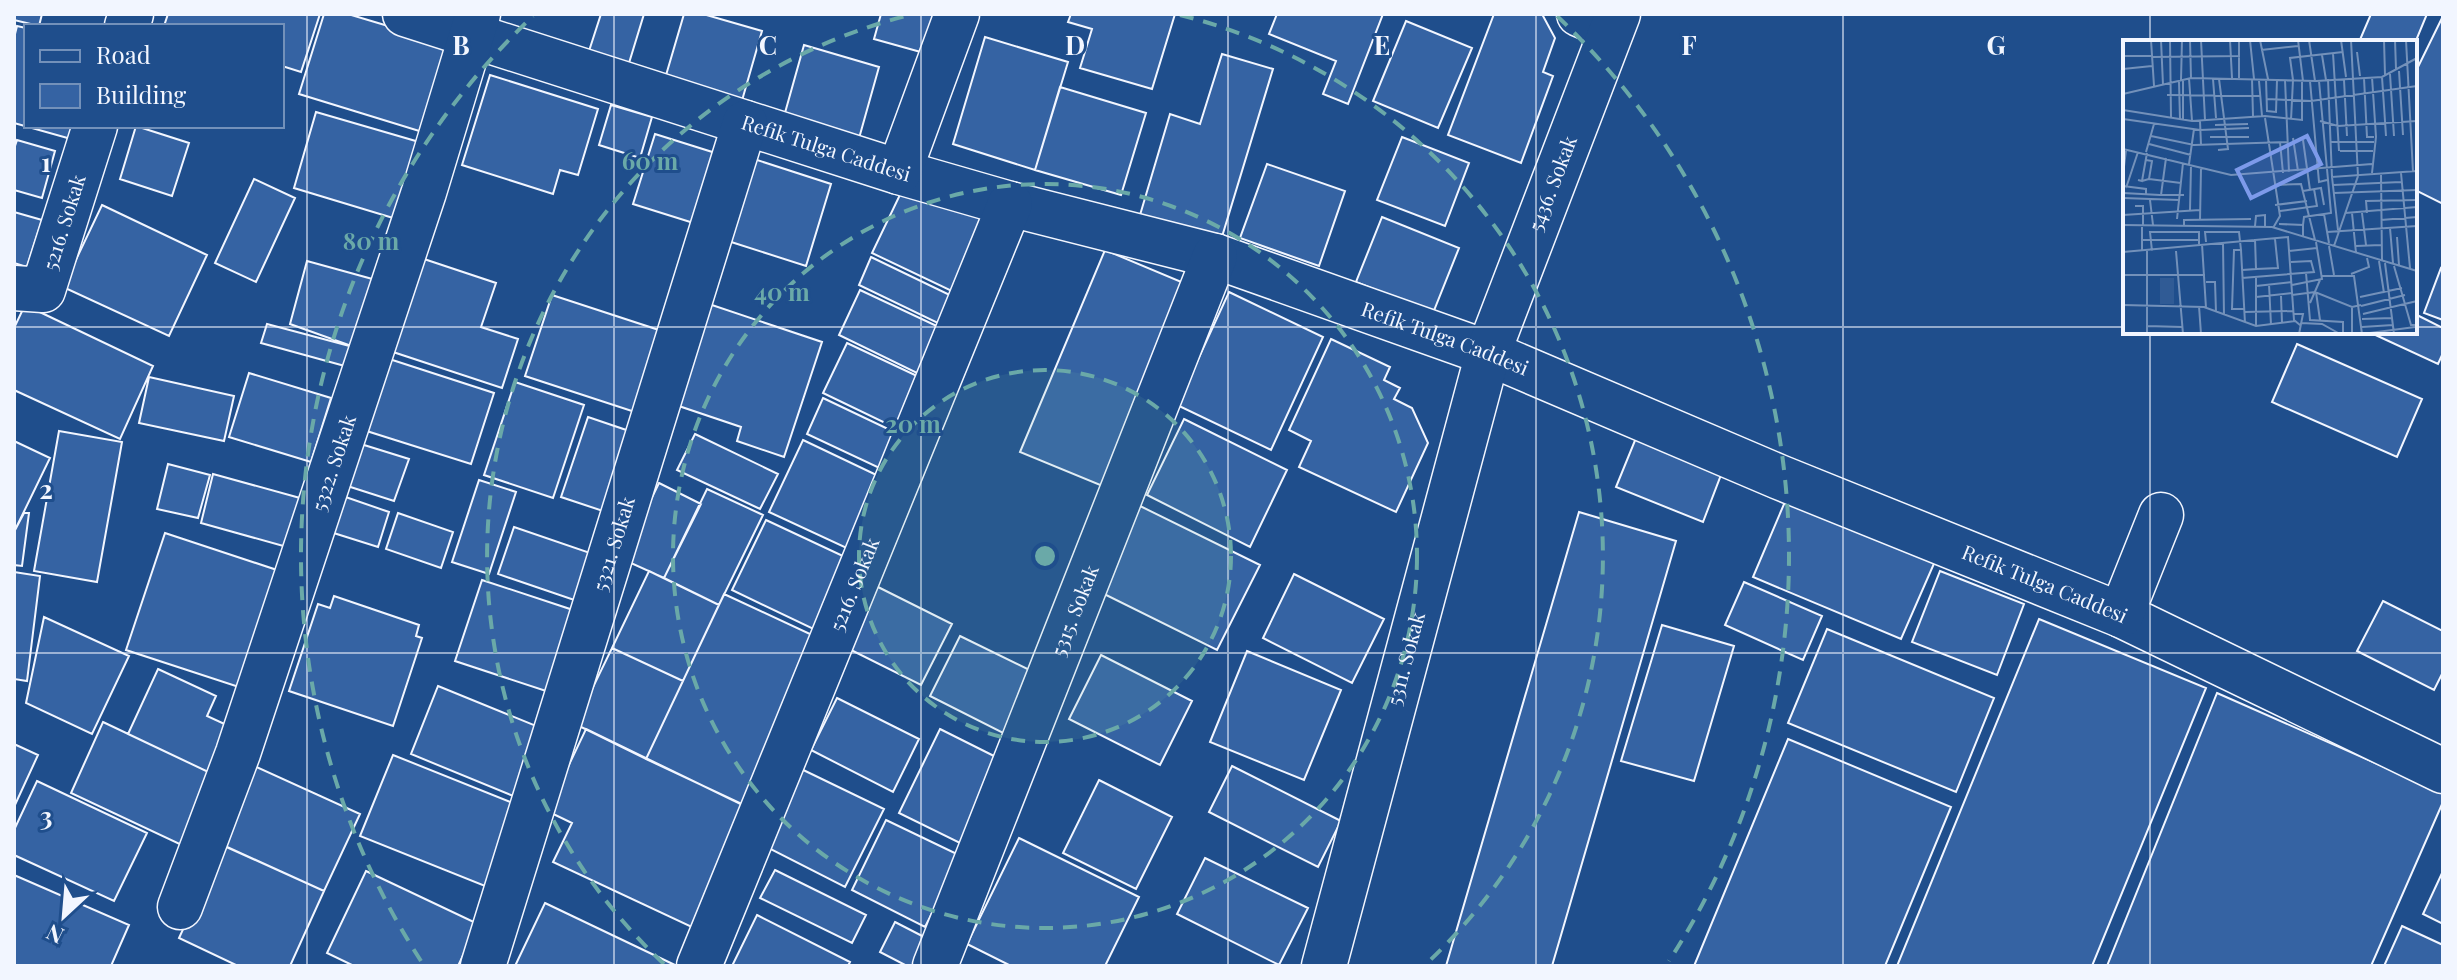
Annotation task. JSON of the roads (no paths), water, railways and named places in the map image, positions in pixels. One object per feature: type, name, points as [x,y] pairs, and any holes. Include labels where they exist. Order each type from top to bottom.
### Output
[{"type":"street","name":"Refik Tulga Caddesi","points":[[405,14],[475,24],[745,123],[1010,204],[1215,256],[1488,353],[1779,477],[2121,615],[2443,771]]},
{"type":"street","points":[[899,172],[957,14]]},
{"type":"street","name":"5436. Sokak","points":[[1488,353],[1603,19]]},
{"type":"street","name":"5322. Sokak","points":[[180,907],[238,753],[424,192],[475,24]]},
{"type":"street","name":"5321. Sokak","points":[[483,966],[745,123]]},
{"type":"street","name":"5216. Sokak","points":[[14,288],[43,290],[94,128]]},
{"type":"street","name":"5216. Sokak","points":[[699,966],[1010,204]]},
{"type":"street","name":"5315. Sokak","points":[[935,966],[1215,256]]},
{"type":"street","name":"5311. Sokak","points":[[1324,966],[1488,353]]},
{"type":"street","points":[[2121,615],[2161,515]]}]
